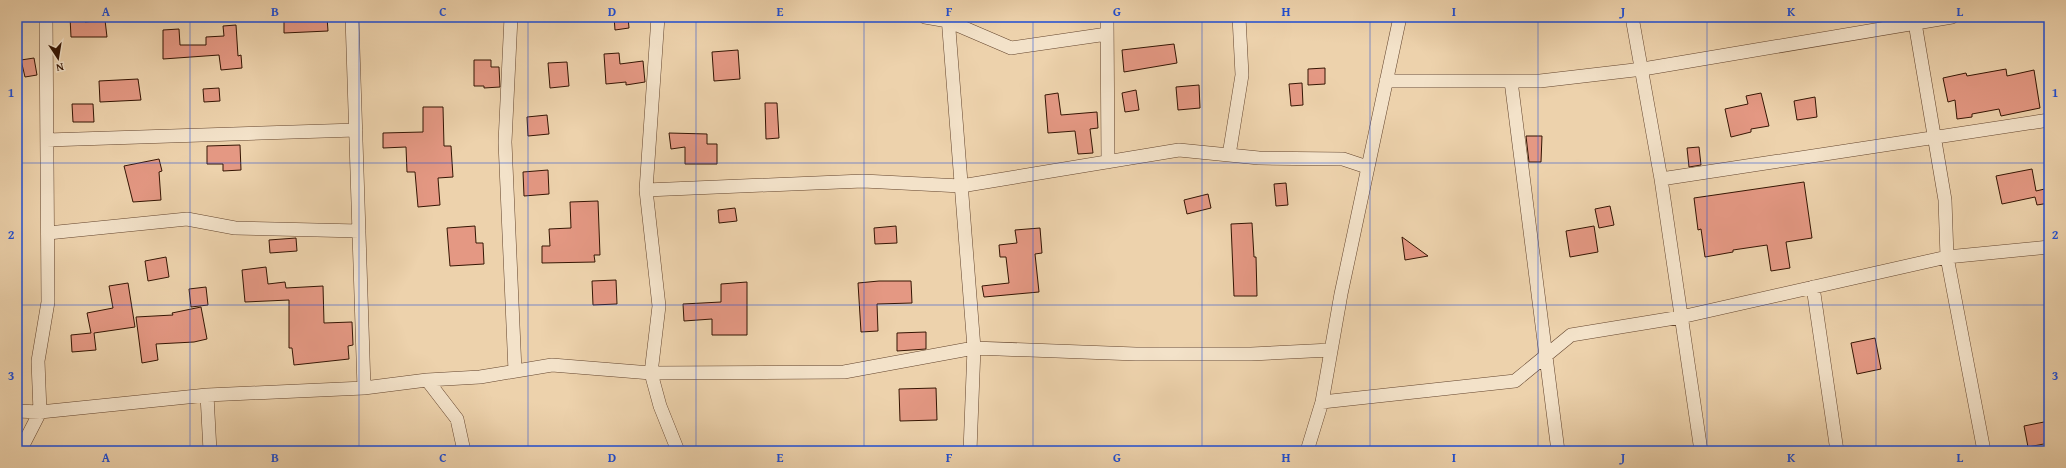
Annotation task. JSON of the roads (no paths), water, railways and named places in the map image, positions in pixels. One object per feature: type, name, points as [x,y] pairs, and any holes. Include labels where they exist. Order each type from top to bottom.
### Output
[{"type":"street","points":[[20,451],[40,412],[38,361],[48,302],[46,17]]},
{"type":"street","points":[[352,17],[364,388]]},
{"type":"street","points":[[511,17],[505,142],[515,371]]},
{"type":"street","points":[[658,17],[646,190],[658,306],[651,373],[662,412],[678,451]]},
{"type":"street","points":[[925,17],[948,19],[1011,48],[1107,34]]},
{"type":"street","points":[[1107,17],[1108,162]]},
{"type":"street","points":[[1229,155],[1242,75],[1239,17]]},
{"type":"street","points":[[1307,451],[1322,402],[1367,167],[1400,17]]},
{"type":"street","points":[[1632,17],[1643,69],[1661,179],[1701,451]]},
{"type":"street","points":[[1386,81],[1540,81],[1643,69],[1914,20],[1952,17]]},
{"type":"street","points":[[948,19],[974,348],[970,451]]},
{"type":"street","points":[[1914,20],[1945,200],[1947,257],[1984,451]]},
{"type":"street","points":[[1511,81],[1558,451]]},
{"type":"street","points":[[1661,179],[1934,136],[2049,120]]},
{"type":"street","points":[[48,140],[356,130]]},
{"type":"street","points":[[646,190],[863,181],[961,186],[1179,150],[1259,158],[1343,158],[1367,167]]},
{"type":"street","points":[[48,233],[188,219],[235,228],[359,231]]},
{"type":"street","points":[[1322,402],[1515,381],[1571,335],[1681,317],[1947,257],[2049,247]]},
{"type":"street","points":[[1812,287],[1837,451]]},
{"type":"street","points":[[17,411],[40,412],[207,395],[364,388],[427,380],[480,377],[552,366],[651,373],[844,372],[974,348],[1136,354],[1251,354],[1331,350]]},
{"type":"street","points":[[427,380],[457,418],[464,451]]},
{"type":"street","points":[[207,395],[210,451]]}]
